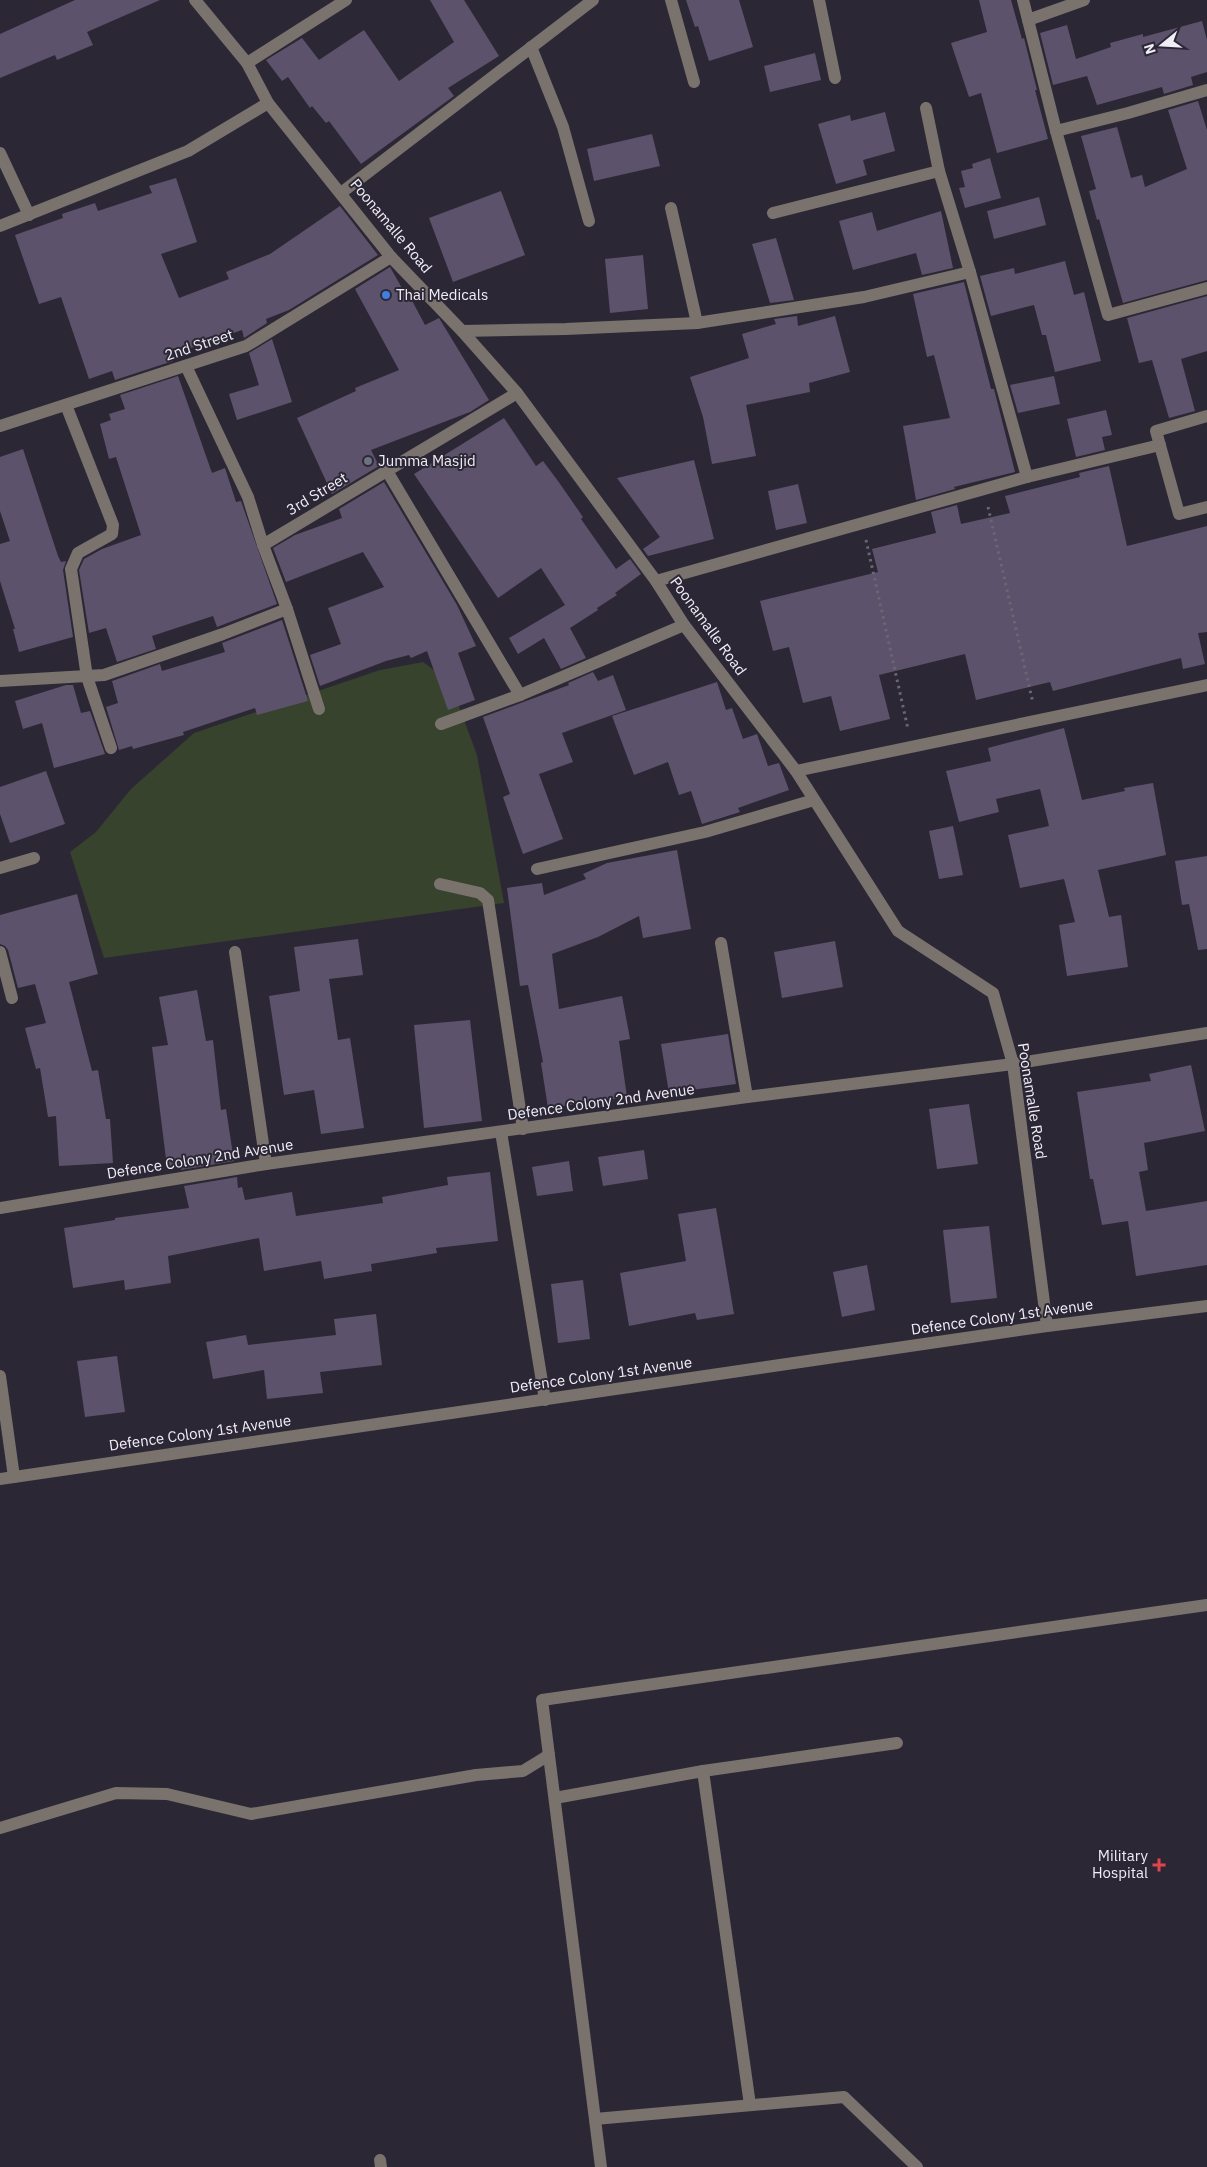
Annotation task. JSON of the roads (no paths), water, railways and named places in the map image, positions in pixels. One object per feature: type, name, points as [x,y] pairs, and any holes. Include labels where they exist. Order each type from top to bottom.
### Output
[{"type":"street","name":"Poonamalle Road","points":[[195,0],[247,63],[268,102],[391,257],[462,331],[517,393],[656,581],[684,625],[796,771],[898,931],[993,993],[1013,1064],[1048,1326]]},
{"type":"street","points":[[247,63],[346,0]]},
{"type":"street","points":[[341,193],[594,0]]},
{"type":"street","points":[[670,0],[694,82]]},
{"type":"street","points":[[819,0],[835,78]]},
{"type":"street","points":[[1023,0],[1056,130],[1108,315],[1207,288]]},
{"type":"street","points":[[1028,20],[1084,0]]},
{"type":"street","points":[[531,47],[563,127],[589,221]]},
{"type":"street","points":[[1056,130],[1128,113],[1207,90]]},
{"type":"street","points":[[0,226],[188,151],[268,102]]},
{"type":"street","points":[[926,108],[939,171],[970,272],[1027,477]]},
{"type":"street","points":[[0,153],[29,215]]},
{"type":"street","points":[[773,212],[939,171]]},
{"type":"street","points":[[671,208],[697,323]]},
{"type":"street","name":"2nd Street","points":[[0,426],[246,346],[391,257]]},
{"type":"street","points":[[462,331],[566,329],[697,323],[864,297],[970,272]]},
{"type":"street","points":[[186,366],[248,497],[263,546],[287,609],[318,709]]},
{"type":"street","name":"3rd Street","points":[[263,546],[517,393]]},
{"type":"street","points":[[66,405],[113,524],[112,534],[78,552],[71,569],[87,677],[111,748]]},
{"type":"street","points":[[1207,416],[1156,431],[1179,514],[1207,507]]},
{"type":"street","points":[[656,581],[1027,477],[1160,445]]},
{"type":"street","points":[[387,471],[520,695]]},
{"type":"street","points":[[0,681],[104,675],[223,634],[287,609]]},
{"type":"street","points":[[441,724],[520,695],[684,625]]},
{"type":"street","points":[[796,771],[1207,685]]},
{"type":"street","points":[[538,870],[705,832],[814,800]]},
{"type":"street","points":[[0,868],[34,858]]},
{"type":"street","points":[[440,884],[480,893],[488,900],[523,1129]]},
{"type":"street","points":[[721,943],[746,1097]]},
{"type":"street","points":[[0,952],[12,998]]},
{"type":"street","points":[[235,952],[266,1164]]},
{"type":"street","name":"Defence Colony 2nd Avenue","points":[[0,1208],[266,1164],[746,1097],[1013,1064],[1207,1033]]},
{"type":"street","points":[[501,1132],[544,1400]]},
{"type":"street","name":"Defence Colony 1st Avenue","points":[[0,1479],[1048,1326],[1207,1306]]},
{"type":"street","points":[[0,1376],[14,1477]]},
{"type":"street","points":[[601,2167],[542,1700],[1207,1605]]},
{"type":"street","points":[[554,1798],[703,1771],[897,1743]]},
{"type":"street","points":[[0,1828],[116,1793],[168,1794],[251,1814],[476,1775],[523,1771],[549,1755]]},
{"type":"street","points":[[703,1771],[750,2105]]},
{"type":"street","points":[[595,2119],[844,2097],[918,2167]]},
{"type":"place","name":"Thai Medicals","points":[[386,295]]},
{"type":"place","name":"Jumma Masjid","points":[[368,461]]},
{"type":"place","name":"Military Hospital","points":[[1159,1865]]}]
